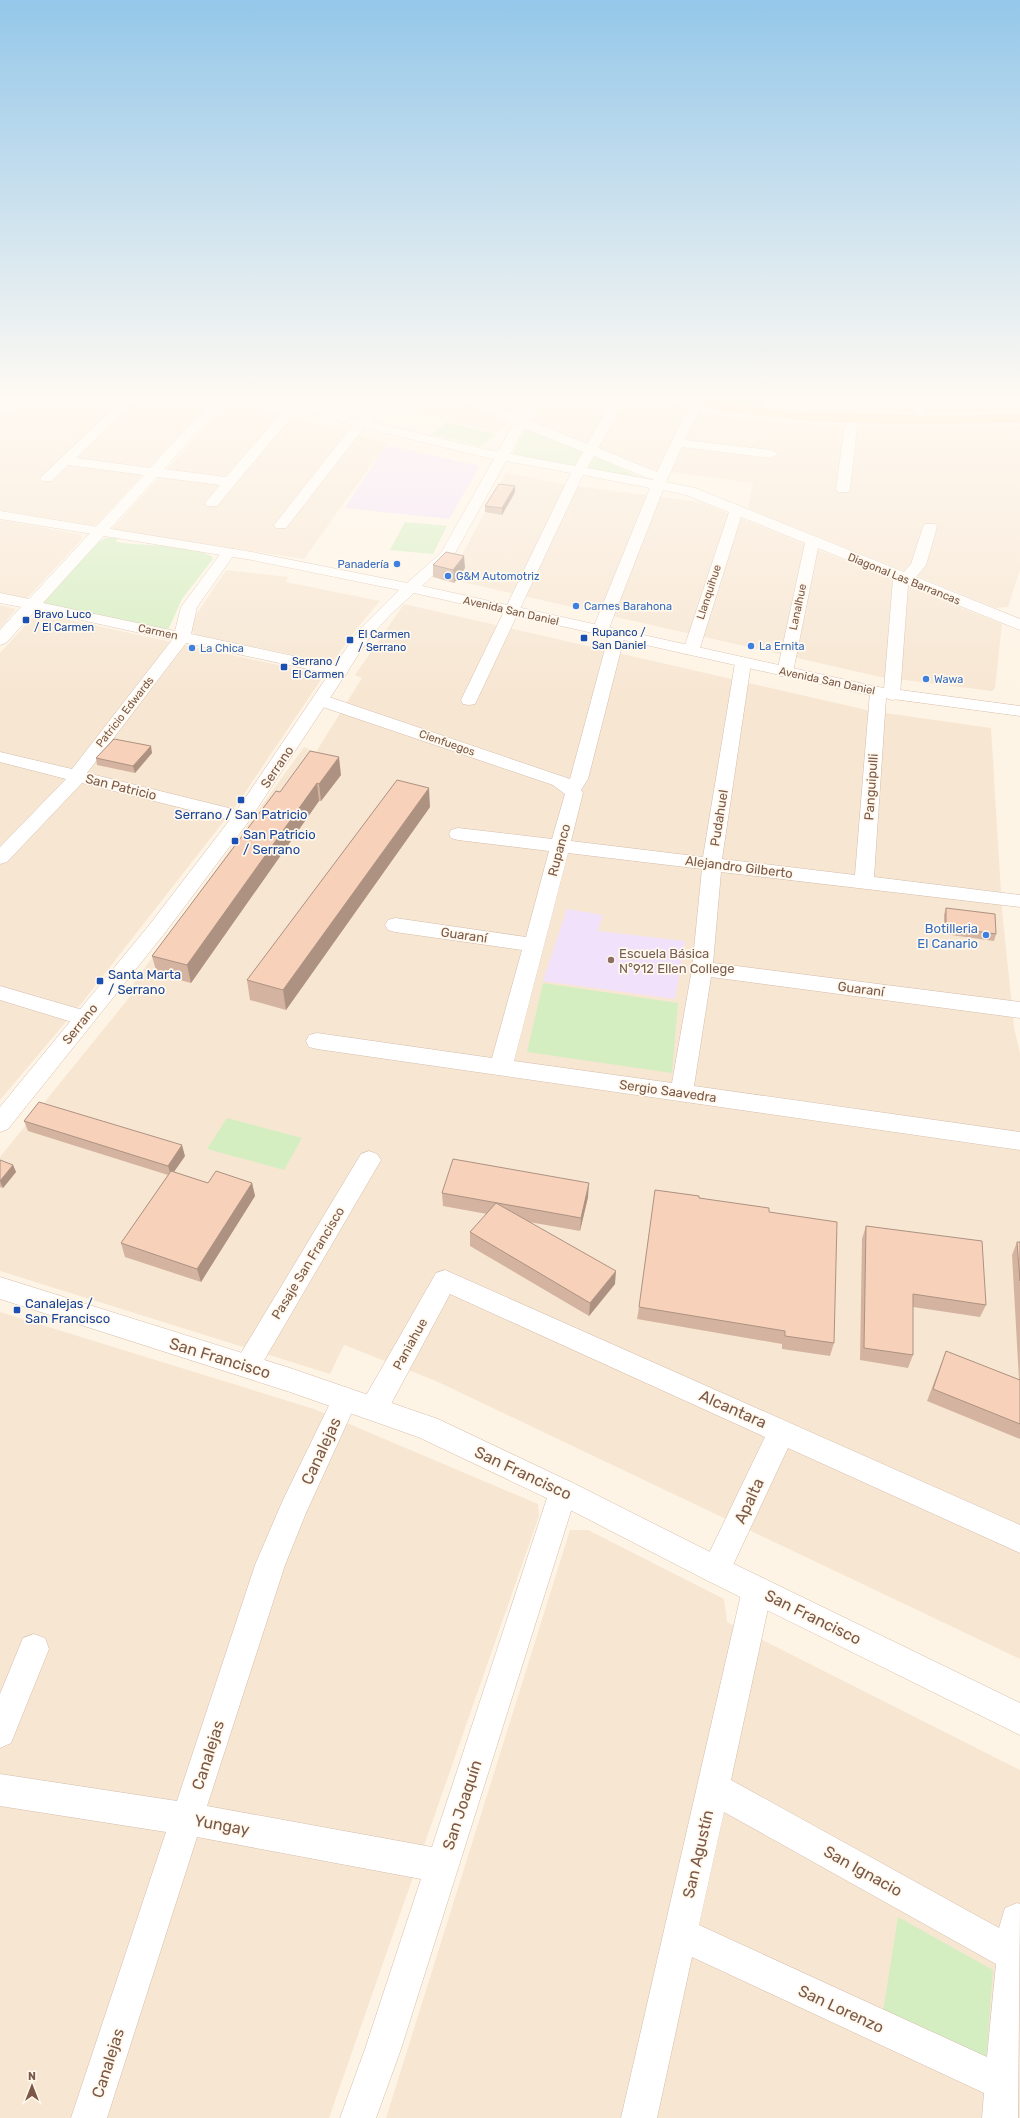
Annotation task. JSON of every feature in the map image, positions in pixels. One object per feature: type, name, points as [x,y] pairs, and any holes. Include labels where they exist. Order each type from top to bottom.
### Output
[{"type":"street","points":[[0,640],[129,499]]},
{"type":"street","points":[[212,503],[216,499]]},
{"type":"street","points":[[282,525],[302,499]]},
{"type":"street","name":"Serrano","points":[[0,1123],[169,913],[242,817],[370,626],[410,588],[434,568],[451,549],[479,499]]},
{"type":"street","points":[[468,700],[513,611],[565,499]]},
{"type":"street","points":[[600,631],[652,499]]},
{"type":"street","name":"Diagonal Las Barrancas","points":[[708,499],[903,579],[1020,625]]},
{"type":"street","name":"Llanquihue","points":[[691,651],[736,511]]},
{"type":"street","name":"Avenida San Daniel","points":[[0,515],[229,552],[410,588],[885,694],[1020,711]]},
{"type":"street","points":[[903,579],[918,565],[930,527]]},
{"type":"street","name":"Lanalhue","points":[[785,672],[812,542]]},
{"type":"street","name":"Patricio Edwards","points":[[0,858],[72,784],[76,776],[182,637],[189,607],[229,552]]},
{"type":"street","name":"Panguipulli","points":[[864,882],[885,694],[903,579]]},
{"type":"street","name":"Carmen","points":[[0,598],[340,671]]},
{"type":"street","name":"Rupanco","points":[[501,1067],[574,797],[572,789],[580,779],[617,634]]},
{"type":"street","name":"Pudahuel","points":[[682,1093],[702,969],[712,864],[743,663]]},
{"type":"street","name":"Cienfuegos","points":[[320,700],[559,781],[572,789]]},
{"type":"street","name":"San Patricio","points":[[0,757],[242,817]]},
{"type":"street","name":"Alejandro Gilberto","points":[[458,834],[1020,901]]},
{"type":"street","name":"Guaraní","points":[[395,925],[534,945]]},
{"type":"street","name":"Guaraní","points":[[702,969],[1020,1010]]},
{"type":"street","points":[[0,993],[84,1018]]},
{"type":"street","name":"Sergio Saavedra","points":[[317,1041],[1020,1141]]},
{"type":"street","name":"Pasaje San Francisco","points":[[246,1366],[369,1160]]},
{"type":"street","name":"Paniahue","points":[[360,1403],[445,1280]]},
{"type":"street","name":"Alcantara","points":[[445,1280],[1020,1539]]},
{"type":"street","name":"San Francisco","points":[[0,1288],[360,1403],[428,1428],[563,1492],[716,1570],[1020,1719]]},
{"type":"street","name":"Canalejas","points":[[90,2118],[270,1565],[293,1509],[360,1403]]},
{"type":"street","name":"Apalta","points":[[716,1570],[782,1432]]},
{"type":"street","name":"San Joaquín","points":[[358,2118],[383,2049],[563,1492]]},
{"type":"street","name":"San Agustín","points":[[639,2118],[757,1590]]},
{"type":"street","points":[[0,1732],[34,1649]]},
{"type":"street","name":"San Ignacio","points":[[713,1788],[1014,1955]]},
{"type":"street","name":"Yungay","points":[[0,1790],[188,1819],[442,1866]]},
{"type":"street","points":[[1000,2118],[1017,1920]]},
{"type":"street","name":"San Lorenzo","points":[[680,1934],[1003,2084]]},
{"type":"shaded area","points":[[0,499],[120,499],[96,525],[0,510]]},
{"type":"shaded area","points":[[140,499],[347,499],[304,559],[115,530],[113,528]]},
{"type":"shaded area","points":[[351,499],[461,499],[449,519],[345,508]]},
{"type":"shaded area","points":[[492,499],[676,499],[700,502],[1002,624],[995,688],[992,691],[881,677],[449,579]]},
{"type":"shaded area","points":[[750,499],[1020,499],[1020,570],[1008,607],[996,608],[748,508]]},
{"type":"shaded area","points":[[0,520],[79,534],[83,538],[28,597],[24,599],[0,593]]},
{"type":"shaded area","points":[[226,570],[288,577],[286,582],[380,601],[357,628],[332,663],[197,635],[190,631],[192,621]]},
{"type":"shaded area","points":[[404,604],[871,711],[991,728],[1002,909],[1014,1027],[1020,1053],[1020,1659],[436,1381],[344,1345],[330,1374],[0,1271],[0,1157],[137,988],[133,984],[304,747],[316,752],[362,678],[355,675]]},
{"type":"shaded area","points":[[0,605],[16,609],[0,629]]},
{"type":"shaded area","points":[[42,614],[324,675],[238,803],[81,1004],[0,1100],[0,653],[34,616]]},
{"type":"shaded area","points":[[567,909],[603,915],[598,931],[685,941],[675,999],[543,981]]},
{"type":"shaded area","points":[[0,1312],[314,1409],[538,1504],[539,1516],[329,2118],[0,2118]]},
{"type":"shaded area","points":[[570,1530],[588,1530],[724,1599],[727,1622],[1020,1770],[1020,2118],[386,2118]]},
{"type":"green space","points":[[405,522],[447,526],[433,554],[390,550]]},
{"type":"green space","points":[[105,538],[117,538],[116,542],[127,544],[189,549],[211,556],[213,559],[182,599],[169,628],[164,630],[41,603],[98,543]]},
{"type":"green space","points":[[543,983],[678,1003],[672,1073],[527,1052]]},
{"type":"green space","points":[[227,1118],[302,1138],[284,1170],[207,1149]]},
{"type":"green space","points":[[898,1917],[993,1970],[986,2062],[882,2018]]},
{"type":"building","points":[[490,499],[507,499],[502,508],[485,506]]},
{"type":"building","points":[[446,552],[464,556],[453,570],[433,565]]},
{"type":"building","points":[[114,739],[151,746],[133,766],[96,758]]},
{"type":"building","points":[[310,751],[339,757],[319,784],[317,783],[187,965],[152,956],[276,791],[280,792]]},
{"type":"building","points":[[397,780],[429,788],[283,990],[247,980]]},
{"type":"building","points":[[946,908],[995,914],[996,934],[946,927]]},
{"type":"building","points":[[39,1102],[182,1145],[168,1166],[24,1121]]},
{"type":"building","points":[[453,1159],[589,1183],[581,1218],[442,1193]]},
{"type":"building","points":[[0,1160],[13,1165],[0,1181]]},
{"type":"building","points":[[171,1171],[208,1183],[216,1171],[252,1183],[197,1269],[121,1243]]},
{"type":"building","points":[[655,1190],[769,1208],[769,1212],[837,1222],[834,1343],[785,1336],[785,1331],[639,1307]]},
{"type":"building","points":[[496,1203],[616,1271],[590,1303],[470,1232]]},
{"type":"building","points":[[866,1226],[982,1241],[986,1305],[913,1294],[913,1355],[864,1348]]},
{"type":"building","points":[[1017,1242],[1020,1242],[1020,1281]]},
{"type":"building","points":[[946,1351],[1020,1380],[1020,1424],[933,1389]]},
{"type":"place","name":"Panadería","points":[[397,564]]},
{"type":"place","name":"G&M Automotriz","points":[[448,576]]},
{"type":"place","name":"Carnes Barahona","points":[[576,606]]},
{"type":"place","name":"Bravo Luco / El Carmen","points":[[26,620]]},
{"type":"place","name":"Rupanco / San Daniel","points":[[584,638]]},
{"type":"place","name":"El Carmen / Serrano","points":[[350,640]]},
{"type":"place","name":"La Ernita","points":[[751,646]]},
{"type":"place","name":"La Chica","points":[[192,648]]},
{"type":"place","name":"Serrano / El Carmen","points":[[284,667]]},
{"type":"place","name":"Wawa","points":[[926,679]]},
{"type":"place","name":"Serrano / San Patricio","points":[[241,800]]},
{"type":"place","name":"San Patricio / Serrano","points":[[235,841]]},
{"type":"place","name":"Botilleria El Canario","points":[[986,935]]},
{"type":"place","name":"Escuela Básica N°912 Ellen College","points":[[611,960]]},
{"type":"place","name":"Santa Marta / Serrano","points":[[100,981]]},
{"type":"place","name":"Canalejas / San Francisco","points":[[17,1310]]}]
